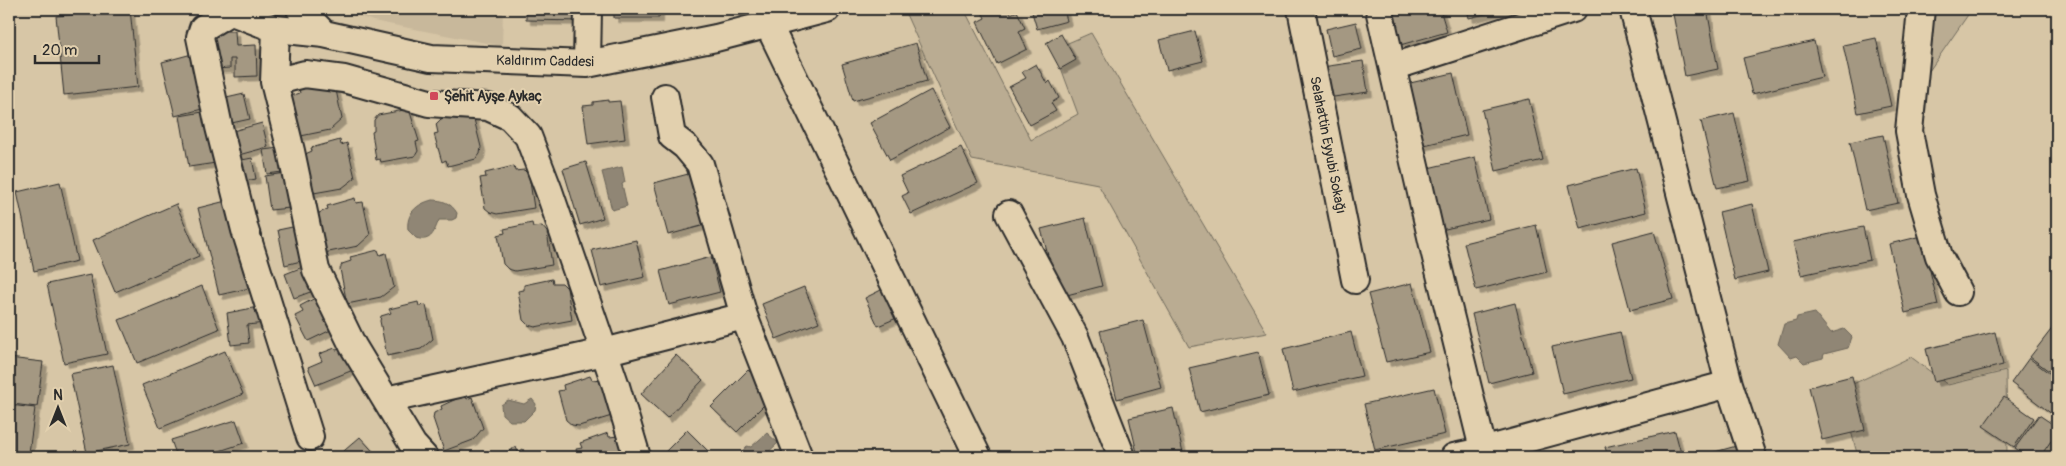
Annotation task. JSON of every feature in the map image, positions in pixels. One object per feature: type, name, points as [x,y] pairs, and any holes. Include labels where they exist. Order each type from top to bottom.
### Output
[{"type":"street","points":[[300,9],[324,34]]},
{"type":"street","points":[[587,64],[588,9]]},
{"type":"street","name":"Kaldırım Caddesi","points":[[245,14],[431,58],[587,64],[769,26],[827,9]]},
{"type":"street","name":"Selahattin Eyyubi Sokağı","points":[[1301,9],[1355,280]]},
{"type":"street","points":[[1379,9],[1484,454]]},
{"type":"street","points":[[1393,67],[1573,9]]},
{"type":"street","points":[[1633,9],[1729,384],[1753,457]]},
{"type":"street","points":[[1921,9],[1909,131],[1921,196],[1939,256],[1958,292]]},
{"type":"street","points":[[310,437],[245,230],[219,128],[200,37],[203,28],[245,14],[274,82],[291,151],[316,270],[353,346],[413,445],[424,457]]},
{"type":"street","points":[[769,26],[978,457]]},
{"type":"street","points":[[274,82],[305,74],[344,79],[429,103],[488,107],[510,117],[528,136],[549,191],[604,352],[637,457]]},
{"type":"street","points":[[664,97],[672,136],[685,146],[700,164],[744,316],[799,457]]},
{"type":"street","points":[[1009,214],[1075,336],[1122,457]]},
{"type":"street","points":[[386,400],[604,352],[744,316]]},
{"type":"street","points":[[1454,457],[1484,454],[1729,384]]},
{"type":"shaded area","points":[[339,9],[503,9],[502,46],[373,21]]},
{"type":"shaded area","points":[[926,9],[964,9],[1031,140],[1078,114],[1054,49],[1091,33],[1267,333],[1189,347],[1098,184],[972,160],[905,12]]},
{"type":"shaded area","points":[[1930,9],[1972,9],[1927,74]]},
{"type":"shaded area","points":[[622,167],[625,182],[622,184],[627,206],[612,210],[602,172]]},
{"type":"shaded area","points":[[432,200],[443,201],[449,204],[457,213],[456,218],[452,220],[439,220],[432,235],[426,239],[416,238],[408,230],[411,214],[417,207]]},
{"type":"shaded area","points":[[1815,313],[1831,333],[1844,329],[1852,337],[1848,348],[1824,354],[1823,358],[1804,363],[1797,356],[1791,358],[1778,344],[1784,324],[1796,321],[1797,317]]},
{"type":"shaded area","points":[[1911,357],[1948,385],[2006,371],[2007,457],[1858,457],[1840,390]]},
{"type":"shaded area","points":[[532,399],[536,404],[535,410],[524,421],[510,421],[502,414],[501,405],[508,400],[524,404]]},
{"type":"shaded area","points":[[767,433],[778,443],[763,457],[737,457],[747,446],[751,447]]},
{"type":"building","points":[[130,9],[138,87],[64,95],[56,16]]},
{"type":"building","points":[[526,9],[582,9],[582,21],[526,20]]},
{"type":"building","points":[[614,9],[659,9],[659,18],[614,18]]},
{"type":"building","points":[[988,9],[1008,9],[1011,14],[1017,11],[1025,28],[1019,31],[1027,49],[997,64],[977,22],[985,18],[982,12]]},
{"type":"building","points":[[1031,9],[1064,9],[1067,21],[1037,29]]},
{"type":"building","points":[[1390,9],[1440,9],[1447,32],[1400,45]]},
{"type":"building","points":[[1467,9],[1506,9],[1469,18]]},
{"type":"building","points":[[1672,9],[1707,9],[1718,69],[1685,76]]},
{"type":"building","points":[[1356,22],[1362,49],[1332,56],[1326,29]]},
{"type":"building","points":[[214,31],[235,31],[236,46],[256,45],[257,76],[235,77],[235,59],[230,59],[230,68],[215,69]]},
{"type":"building","points":[[1195,31],[1203,61],[1167,70],[1159,40]]},
{"type":"building","points":[[1061,34],[1076,60],[1060,69],[1046,43]]},
{"type":"building","points":[[1876,38],[1891,106],[1858,113],[1843,45]]},
{"type":"building","points":[[1814,41],[1822,77],[1752,94],[1743,58]]},
{"type":"building","points":[[916,43],[927,81],[853,101],[842,64]]},
{"type":"building","points":[[192,54],[206,108],[175,116],[162,62]]},
{"type":"building","points":[[1363,61],[1368,92],[1327,98],[1322,67]]},
{"type":"building","points":[[1036,64],[1047,84],[1050,81],[1059,98],[1051,103],[1056,111],[1030,125],[1009,87],[1026,78],[1022,72]]},
{"type":"building","points":[[1453,73],[1467,135],[1420,146],[1406,84]]},
{"type":"building","points":[[327,82],[335,85],[342,119],[330,130],[296,137],[291,96],[300,93],[299,90]]},
{"type":"building","points":[[931,90],[950,127],[890,160],[870,123]]},
{"type":"building","points":[[244,94],[250,119],[227,124],[222,99]]},
{"type":"building","points":[[1529,99],[1543,160],[1496,171],[1482,110]]},
{"type":"building","points":[[608,100],[608,102],[620,101],[625,139],[588,144],[583,106],[593,105],[593,102]]},
{"type":"building","points":[[409,109],[419,141],[416,142],[418,151],[415,156],[381,162],[380,159],[376,160],[372,132],[374,131],[374,120],[378,115]]},
{"type":"building","points":[[208,111],[216,163],[189,167],[180,116]]},
{"type":"building","points":[[472,111],[481,147],[480,154],[476,159],[448,166],[446,160],[442,162],[434,134],[438,133],[436,124],[441,119]]},
{"type":"building","points":[[1734,113],[1750,181],[1717,188],[1701,121]]},
{"type":"building","points":[[262,123],[268,147],[235,156],[229,132]]},
{"type":"building","points":[[1883,135],[1898,203],[1865,210],[1850,142]]},
{"type":"building","points":[[340,140],[341,145],[347,143],[355,178],[342,188],[308,194],[303,155],[312,151],[311,148]]},
{"type":"building","points":[[961,147],[978,183],[911,214],[902,196],[908,193],[900,176]]},
{"type":"building","points":[[279,148],[282,172],[267,174],[263,150]]},
{"type":"building","points":[[1475,157],[1489,219],[1441,230],[1428,168]]},
{"type":"building","points":[[252,158],[256,179],[240,182],[237,161]]},
{"type":"building","points":[[586,162],[603,218],[580,225],[563,169]]},
{"type":"building","points":[[514,166],[515,171],[524,170],[529,175],[534,208],[497,214],[490,212],[485,208],[480,178],[486,177],[485,173]]},
{"type":"building","points":[[1636,168],[1646,212],[1580,229],[1569,185]]},
{"type":"building","points":[[285,173],[290,208],[270,210],[265,176]]},
{"type":"building","points":[[692,173],[705,225],[668,235],[654,183]]},
{"type":"building","points":[[60,182],[77,261],[34,271],[17,192]]},
{"type":"building","points":[[355,198],[356,203],[363,202],[370,235],[358,246],[324,253],[317,218],[319,213],[328,209],[327,206]]},
{"type":"building","points":[[234,199],[254,287],[219,295],[198,208]]},
{"type":"building","points":[[176,204],[199,256],[115,292],[93,240]]},
{"type":"building","points":[[1752,204],[1768,272],[1735,280],[1719,212]]},
{"type":"building","points":[[1085,218],[1102,286],[1059,297],[1041,229]]},
{"type":"building","points":[[532,223],[533,227],[542,226],[547,232],[552,265],[515,271],[508,269],[503,264],[498,235],[505,233],[504,229]]},
{"type":"building","points":[[1536,225],[1547,272],[1476,290],[1464,243]]},
{"type":"building","points":[[297,226],[305,260],[285,265],[278,230]]},
{"type":"building","points":[[1863,227],[1870,260],[1801,275],[1793,242]]},
{"type":"building","points":[[1654,231],[1673,299],[1630,310],[1612,242]]},
{"type":"building","points":[[1922,236],[1938,305],[1905,313],[1889,244]]},
{"type":"building","points":[[636,240],[645,277],[601,287],[592,250]]},
{"type":"building","points":[[378,250],[380,255],[386,253],[394,287],[381,297],[347,304],[340,269],[342,264],[351,261],[350,257]]},
{"type":"building","points":[[711,257],[720,292],[669,305],[660,271]]},
{"type":"building","points":[[305,266],[313,291],[294,298],[285,274]]},
{"type":"building","points":[[90,275],[107,354],[64,363],[47,284]]},
{"type":"building","points":[[552,279],[553,283],[562,283],[567,288],[572,320],[535,327],[528,325],[523,320],[518,291],[524,290],[524,285]]},
{"type":"building","points":[[1412,283],[1430,352],[1386,362],[1368,294]]},
{"type":"building","points":[[202,286],[219,329],[137,363],[119,320]]},
{"type":"building","points":[[804,287],[819,322],[776,339],[762,304]]},
{"type":"building","points":[[885,288],[899,317],[878,326],[865,298]]},
{"type":"building","points":[[319,296],[335,328],[308,341],[295,316],[303,312],[300,306]]},
{"type":"building","points":[[418,302],[419,306],[426,305],[433,339],[421,349],[387,356],[380,321],[381,316],[391,313],[389,309]]},
{"type":"building","points":[[1515,303],[1532,372],[1489,383],[1472,314]]},
{"type":"building","points":[[263,306],[265,323],[247,325],[249,343],[231,345],[227,313]]},
{"type":"building","points":[[1143,320],[1161,387],[1117,399],[1100,331]]},
{"type":"building","points":[[2054,326],[2057,329],[2057,377],[2030,357]]},
{"type":"building","points":[[1351,332],[1362,376],[1293,392],[1283,349]]},
{"type":"building","points":[[1620,332],[1631,378],[1563,394],[1552,347]]},
{"type":"building","points":[[1995,332],[2003,365],[1934,382],[1926,349]]},
{"type":"building","points":[[335,348],[336,350],[344,348],[353,370],[316,385],[308,367],[322,361],[319,354]]},
{"type":"building","points":[[225,351],[243,394],[160,428],[142,385]]},
{"type":"building","points":[[1258,352],[1269,395],[1200,412],[1189,368]]},
{"type":"building","points":[[676,355],[703,380],[667,418],[641,394]]},
{"type":"building","points":[[9,358],[43,362],[37,407],[12,404],[13,396],[9,396]]},
{"type":"building","points":[[2029,358],[2057,379],[2057,418],[2011,383]]},
{"type":"building","points":[[113,365],[130,444],[87,453],[70,374]]},
{"type":"building","points":[[748,370],[774,395],[737,432],[711,407]]},
{"type":"building","points":[[590,376],[592,380],[601,379],[615,415],[579,426],[572,425],[566,420],[558,391],[564,390],[563,385]]},
{"type":"building","points":[[1852,376],[1865,430],[1822,440],[1809,387]]},
{"type":"building","points":[[1434,388],[1445,434],[1375,450],[1364,404]]},
{"type":"building","points":[[465,395],[467,399],[472,397],[483,428],[473,440],[444,451],[433,418],[434,413],[442,409],[441,406]]},
{"type":"building","points":[[2004,397],[2034,418],[2014,447],[1983,426]]},
{"type":"building","points":[[10,405],[35,408],[29,453],[9,450]]},
{"type":"building","points":[[1173,408],[1184,457],[1138,457],[1129,418]]},
{"type":"building","points":[[2039,415],[2057,427],[2057,432],[2040,457],[2028,457],[2015,448]]},
{"type":"building","points":[[236,420],[244,443],[201,457],[177,457],[171,440]]},
{"type":"building","points":[[687,430],[711,454],[708,457],[667,457],[663,454]]},
{"type":"building","points":[[1675,431],[1682,457],[1608,457],[1605,447]]},
{"type":"building","points":[[608,433],[609,437],[618,436],[629,457],[578,457],[576,449],[582,448],[580,443]]},
{"type":"building","points":[[360,437],[378,457],[337,457]]},
{"type":"building","points":[[1747,443],[1751,457],[1705,457],[1704,455]]},
{"type":"building","points":[[516,447],[518,452],[523,449],[526,457],[498,457]]},
{"type":"place","name":"Şehit Ayşe Aykaç","points":[[434,96]]}]
